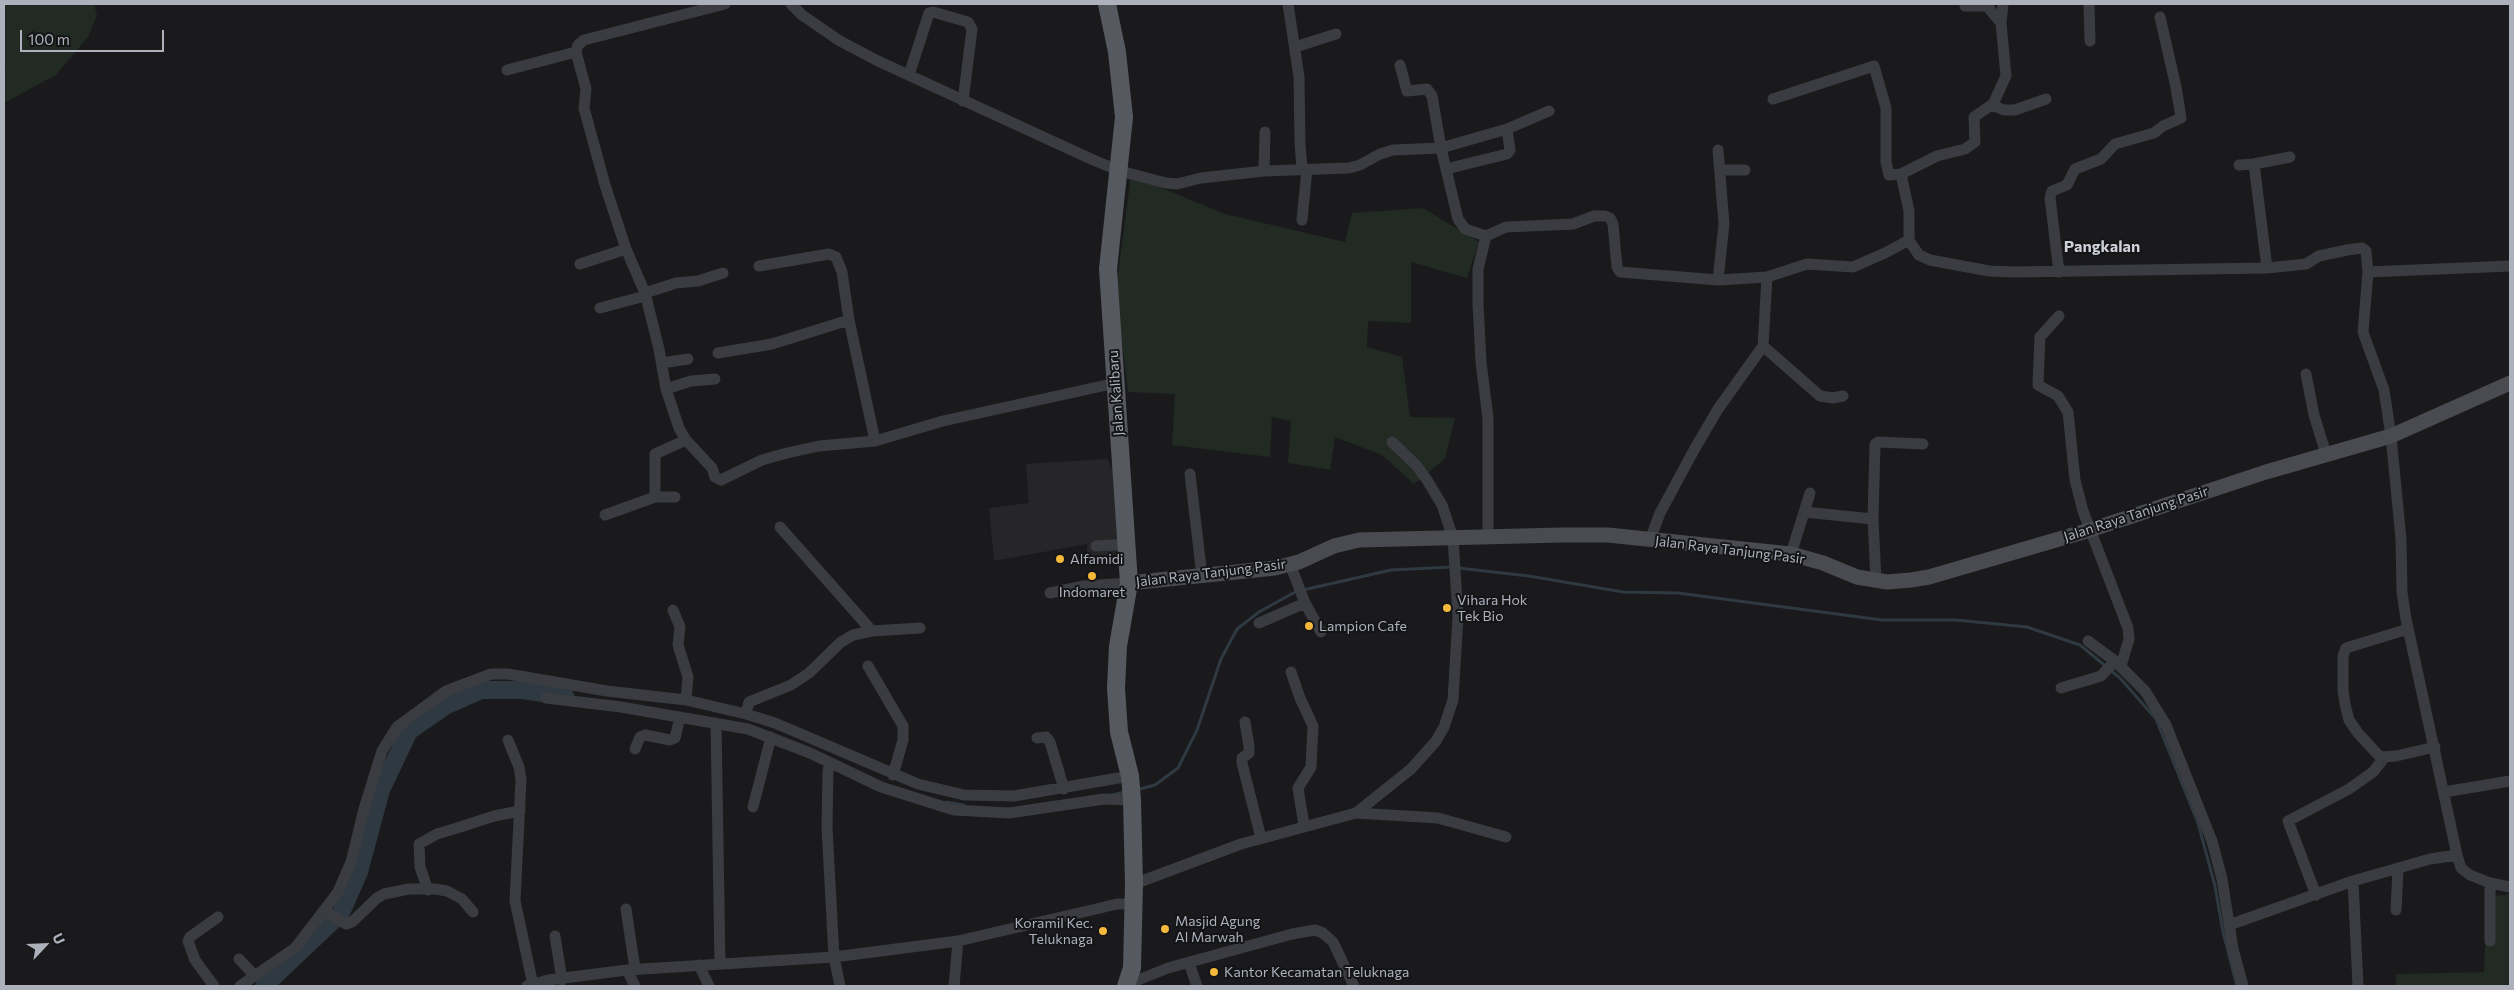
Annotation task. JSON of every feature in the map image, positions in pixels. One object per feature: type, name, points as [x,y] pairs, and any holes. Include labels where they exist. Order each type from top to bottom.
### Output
[{"type":"main road","name":"Jalan Kalibaru","points":[[1106,4],[1117,52],[1124,117],[1120,171],[1108,269],[1129,583],[1118,646],[1116,688],[1120,732],[1131,789],[1134,884],[1132,968],[1135,984]]},
{"type":"street","points":[[725,4],[584,40],[578,44],[576,52],[586,89],[584,108],[605,185],[626,249],[645,295],[662,363],[666,390],[679,428],[686,440],[712,468],[715,477],[721,480],[762,460],[787,453],[818,446],[875,441],[943,421],[1116,382]]},
{"type":"street","points":[[791,4],[802,15],[840,41],[963,101],[1058,145],[1120,171],[1166,183],[1177,184],[1201,178],[1264,170],[1349,168],[1393,150],[1441,148],[1507,130],[1549,112]]},
{"type":"street","points":[[1288,4],[1299,77],[1300,143],[1305,169],[1302,220]]},
{"type":"street","points":[[1773,99],[1874,66],[1886,108],[1886,162],[1889,175],[1901,174],[1937,156],[1973,144],[1975,140],[1974,117],[1992,106],[2006,76],[2001,23],[2003,4]]},
{"type":"street","points":[[2089,4],[2090,42]]},
{"type":"street","points":[[1964,6],[1988,6],[2001,23]]},
{"type":"street","points":[[909,75],[931,12],[968,22],[972,29],[963,101]]},
{"type":"street","points":[[2059,272],[2050,198],[2052,191],[2067,185],[2075,169],[2101,159],[2115,144],[2154,133],[2165,124],[2181,118],[2160,17]]},
{"type":"street","points":[[1295,47],[1336,34]]},
{"type":"street","points":[[507,70],[576,52]]},
{"type":"street","points":[[1400,65],[1407,90],[1424,88],[1430,92],[1456,212],[1465,229],[1486,236],[1506,227],[1574,224],[1594,216],[1605,216],[1610,218],[1613,224],[1617,267],[1620,272],[1718,280],[1767,277],[1807,264],[1853,267],[1885,254],[1909,240]]},
{"type":"street","points":[[1992,106],[2004,110],[2015,110],[2046,99]]},
{"type":"street","points":[[1446,170],[1509,152],[1507,130]]},
{"type":"street","points":[[1264,170],[1265,132]]},
{"type":"street","points":[[1718,150],[1724,224],[1718,280]]},
{"type":"street","points":[[2239,165],[2290,157]]},
{"type":"street","points":[[2254,164],[2267,268]]},
{"type":"street","points":[[1720,170],[1745,170]]},
{"type":"street","points":[[1901,174],[1909,211],[1909,240],[1919,255],[1935,262],[1989,271],[2059,272],[2267,268],[2306,264],[2319,256],[2347,250],[2362,248],[2366,251],[2368,269],[2363,332],[2384,390],[2391,436],[2401,539],[2402,592],[2408,629],[2457,855],[2465,872],[2490,883],[2510,886]]},
{"type":"street","points":[[1486,236],[1478,269],[1478,304],[1480,362],[1488,418],[1488,538]]},
{"type":"street","points":[[580,264],[626,249]]},
{"type":"street","points":[[759,266],[832,254],[842,272],[849,320],[875,441]]},
{"type":"street","points":[[2368,269],[2510,266]]},
{"type":"street","points":[[600,308],[645,295],[676,283],[698,280],[724,273]]},
{"type":"street","points":[[1650,540],[1660,513],[1694,450],[1718,409],[1763,346],[1767,277]]},
{"type":"street","points":[[2059,316],[2040,337],[2038,385],[2058,396],[2068,412],[2076,480],[2090,530],[2128,628],[2129,639],[2117,663],[2101,676],[2060,688]]},
{"type":"street","points":[[718,353],[772,344],[849,320]]},
{"type":"street","points":[[1763,346],[1820,396],[1827,398],[1844,396]]},
{"type":"street","points":[[662,363],[688,358]]},
{"type":"street","points":[[2306,374],[2314,416],[2326,454]]},
{"type":"street","points":[[666,390],[691,382],[715,379]]},
{"type":"street","name":"Jalan Raya Tanjung Pasir","points":[[1129,583],[1275,568],[1293,571],[1334,546],[1359,540],[1453,542],[1488,538],[1598,535],[1791,554],[1823,563],[1857,577],[1887,582],[1929,577],[2090,530],[2326,454],[2391,436],[2510,383]]},
{"type":"street","points":[[655,497],[655,454],[686,440]]},
{"type":"street","points":[[1356,813],[1411,768],[1436,741],[1444,727],[1454,700],[1458,616],[1453,542],[1442,505],[1427,480],[1416,465],[1392,442]]},
{"type":"street","points":[[1876,580],[1873,519],[1876,444],[1878,442],[1923,444]]},
{"type":"street","points":[[1190,474],[1202,576]]},
{"type":"street","points":[[1791,554],[1810,493]]},
{"type":"street","points":[[605,514],[655,497],[676,497]]},
{"type":"street","points":[[1804,512],[1873,519]]},
{"type":"street","points":[[780,527],[872,631]]},
{"type":"street","points":[[1096,546],[1127,544]]},
{"type":"street","points":[[1293,571],[1304,599],[1321,632]]},
{"type":"street","points":[[1050,593],[1084,586],[1129,583]]},
{"type":"street","points":[[1259,623],[1304,599]]},
{"type":"street","points":[[673,610],[680,627],[678,645],[688,677],[686,700]]},
{"type":"street","points":[[746,714],[749,702],[791,685],[809,673],[846,638],[872,631],[920,628]]},
{"type":"street","points":[[2408,629],[2350,646],[2343,656],[2343,690],[2349,720],[2378,756],[2384,758],[2435,747]]},
{"type":"street","points":[[2088,641],[2117,663],[2145,691],[2166,724],[2212,842],[2222,879],[2229,925],[2243,986]]},
{"type":"street","points":[[868,666],[903,726],[903,740],[893,775]]},
{"type":"street","points":[[1291,672],[1313,726],[1311,767],[1298,788],[1304,825]]},
{"type":"street","points":[[240,986],[295,948],[332,916],[338,892],[351,862],[364,809],[382,751],[397,727],[446,691],[491,674],[508,674],[607,691],[686,700],[746,714],[775,723],[893,775],[939,790],[964,794],[1014,796],[1064,789],[1131,789]]},
{"type":"street","points":[[546,698],[577,701],[748,729],[830,763],[881,787],[945,809],[962,812],[1010,813],[1104,799],[1131,789]]},
{"type":"street","points":[[635,749],[640,738],[645,735],[670,740],[675,738],[680,717]]},
{"type":"street","points":[[1245,722],[1250,746],[1249,753],[1242,758],[1242,763],[1261,838]]},
{"type":"street","points":[[716,723],[720,964]]},
{"type":"street","points":[[753,807],[770,737]]},
{"type":"street","points":[[1037,738],[1046,737],[1050,742],[1064,789]]},
{"type":"street","points":[[508,740],[519,768],[520,812],[515,901],[530,985],[631,970],[834,957],[958,941],[1117,904],[1133,904]]},
{"type":"street","points":[[2316,894],[2288,821],[2344,792],[2371,774],[2384,758]]},
{"type":"street","points":[[830,763],[826,801],[834,957],[840,986]]},
{"type":"street","points":[[2444,792],[2510,781]]},
{"type":"street","points":[[428,890],[420,867],[419,844],[437,834],[494,816],[520,812]]},
{"type":"street","points":[[1134,884],[1241,844],[1304,825],[1356,813],[1438,818],[1506,837]]},
{"type":"street","points":[[2229,925],[2353,881],[2398,870],[2430,859],[2457,855]]},
{"type":"street","points":[[2396,910],[2398,870]]},
{"type":"street","points":[[2353,881],[2358,986]]},
{"type":"street","points":[[2490,883],[2490,941]]},
{"type":"street","points":[[332,916],[346,924],[352,922],[377,898],[384,894],[409,889],[435,889],[451,892],[466,902],[473,912]]},
{"type":"street","points":[[626,909],[631,970],[635,986]]},
{"type":"street","points":[[214,986],[195,960],[188,941],[190,937],[218,917]]},
{"type":"street","points":[[1135,984],[1189,963],[1292,934],[1315,930],[1334,942],[1354,986]]},
{"type":"street","points":[[555,936],[562,980]]},
{"type":"street","points":[[954,986],[958,941]]},
{"type":"street","points":[[239,959],[255,976]]},
{"type":"street","points":[[1189,963],[1197,986]]},
{"type":"street","points":[[698,965],[709,986]]},
{"type":"shaded area","points":[[4,4],[94,4],[97,15],[88,37],[56,75],[4,103],[4,73],[6,68],[4,65]]},
{"type":"shaded area","points":[[1131,175],[1225,214],[1345,242],[1352,213],[1423,208],[1479,242],[1467,278],[1411,262],[1411,323],[1368,321],[1367,347],[1402,357],[1410,417],[1455,418],[1445,459],[1414,484],[1382,455],[1335,437],[1330,470],[1288,463],[1291,421],[1272,417],[1270,457],[1172,445],[1175,394],[1128,392],[1116,290]]},
{"type":"shaded area","points":[[1107,459],[1117,479],[1122,560],[1088,564],[1087,544],[994,561],[989,508],[1029,503],[1026,464]]},
{"type":"shaded area","points":[[2510,894],[2510,986],[2396,986],[2396,974],[2484,972],[2487,897]]},
{"type":"waterway","points":[[1303,590],[1391,570],[1452,567]]},
{"type":"waterway","points":[[1458,568],[1529,576],[1623,592],[1678,593],[1882,620],[1956,620],[2027,627],[2080,645],[2120,678],[2156,719],[2198,823],[2215,886],[2223,932],[2237,986]]},
{"type":"waterway","points":[[1136,790],[1155,785],[1178,768],[1197,730],[1221,659],[1237,629],[1259,612],[1297,591]]},
{"type":"waterway","points":[[264,986],[341,913],[359,872],[381,790],[409,731],[445,706],[481,690],[522,690],[565,696]]},
{"type":"waterway","points":[[1112,795],[1125,792]]},
{"type":"waterway","points":[[946,802],[964,805]]},
{"type":"place","name":"Alfamidi","points":[[1060,559]]},
{"type":"place","name":"Indomaret","points":[[1092,576]]},
{"type":"place","name":"Vihara Hok Tek Bio","points":[[1447,608]]},
{"type":"place","name":"Lampion Cafe","points":[[1309,626]]},
{"type":"place","name":"Masjid Agung Al Marwah","points":[[1165,929]]},
{"type":"place","name":"Koramil Kec. Teluknaga","points":[[1103,931]]},
{"type":"place","name":"Kantor Kecamatan Teluknaga","points":[[1214,972]]},
{"type":"district","name":"Pangkalan","points":[[2102,247]]}]
